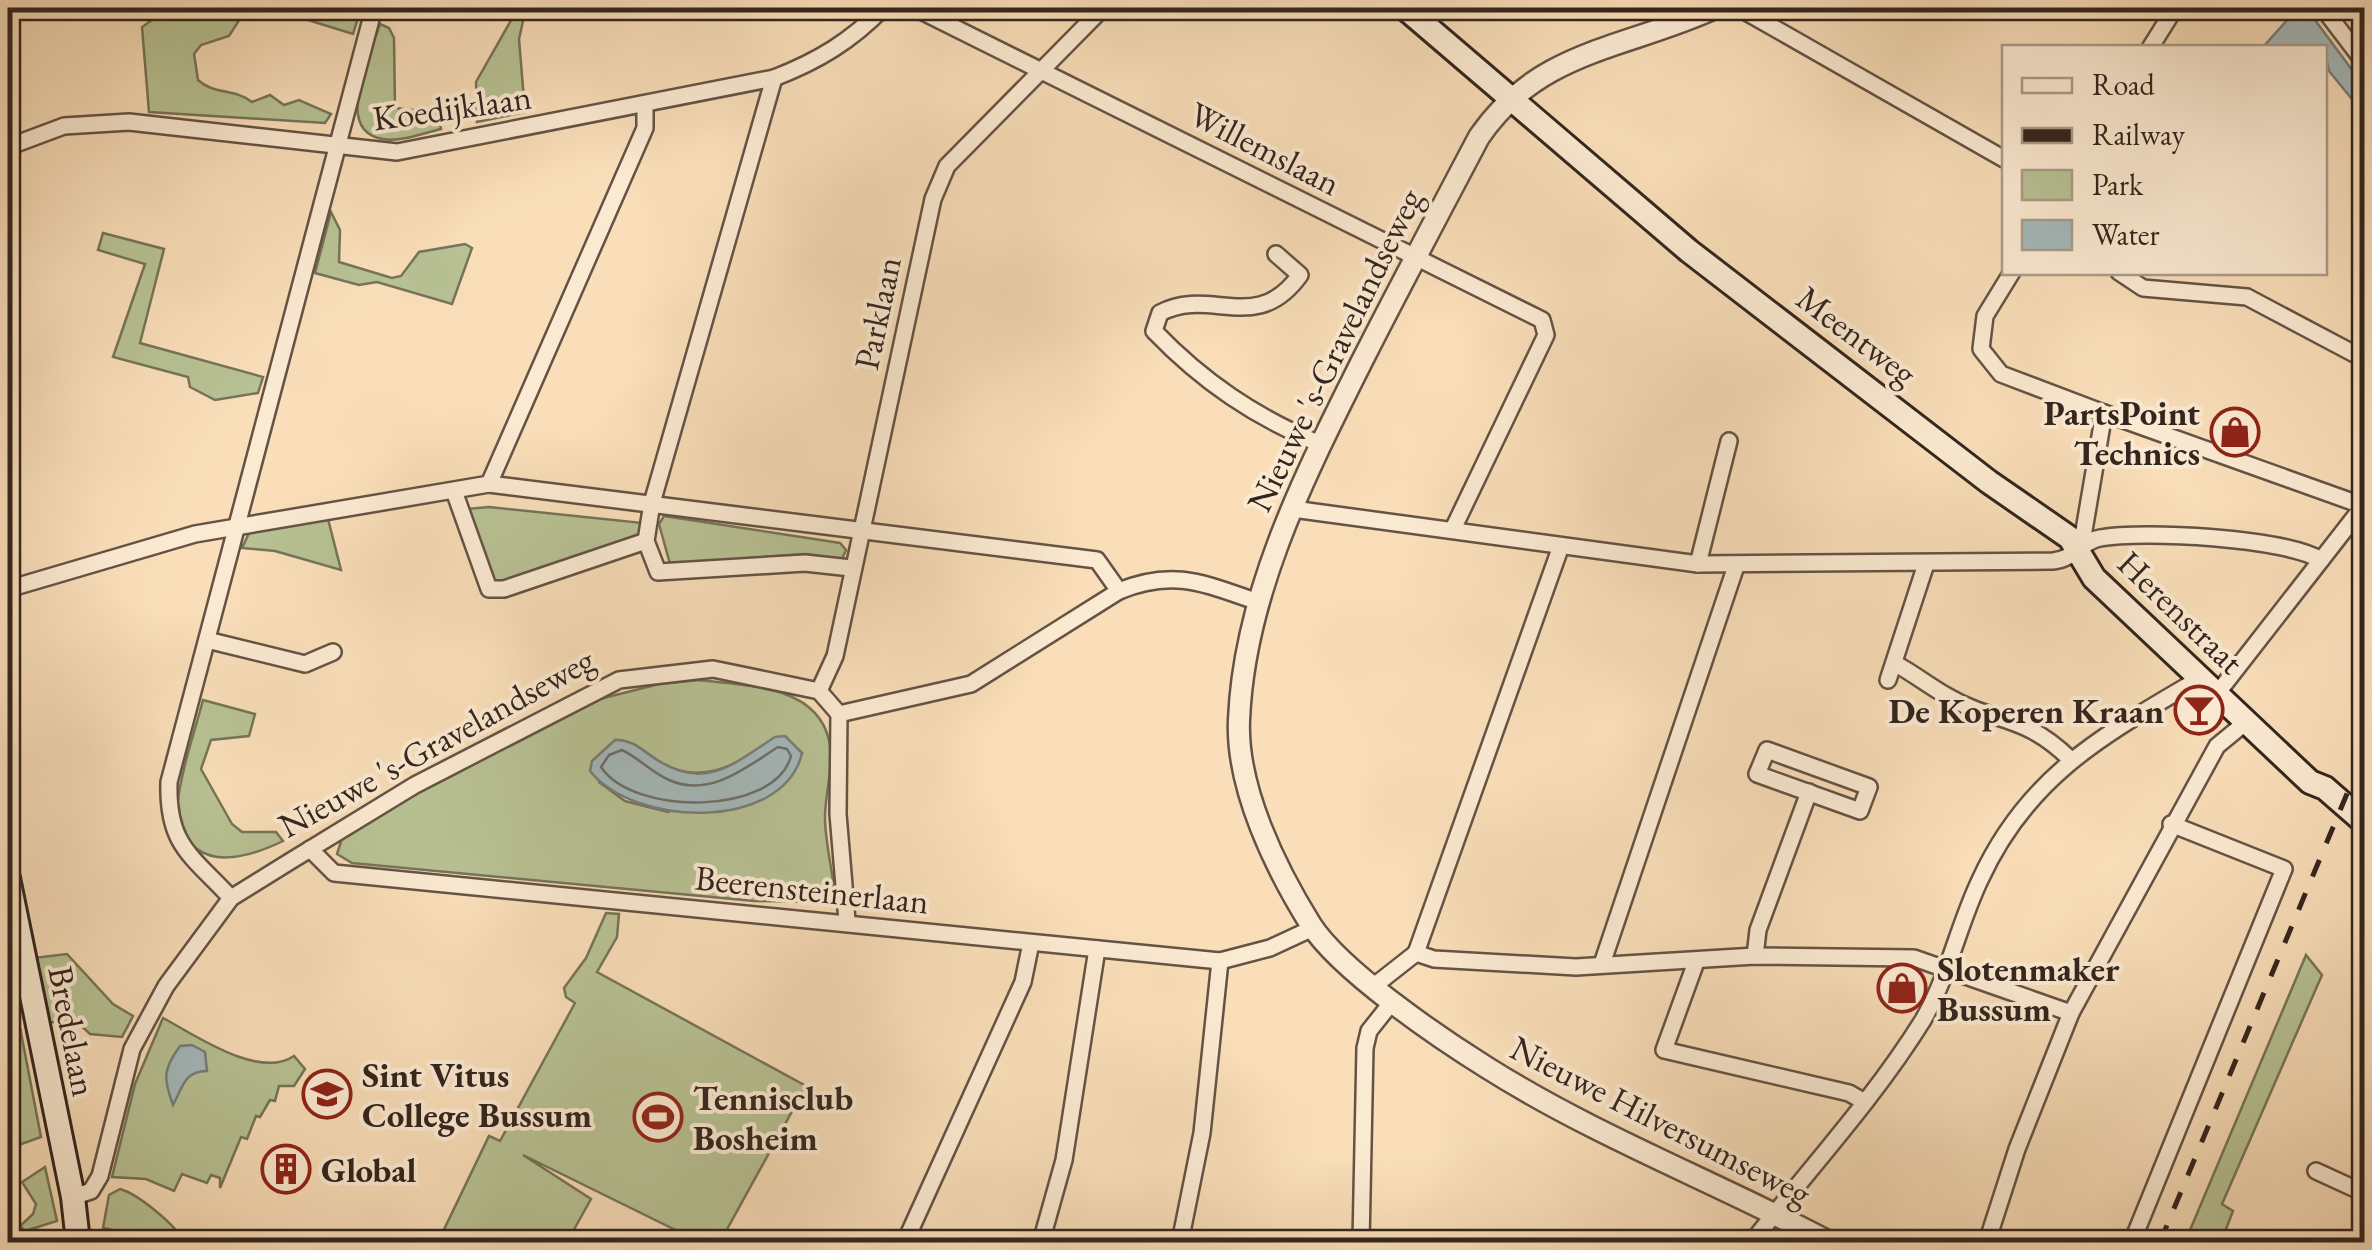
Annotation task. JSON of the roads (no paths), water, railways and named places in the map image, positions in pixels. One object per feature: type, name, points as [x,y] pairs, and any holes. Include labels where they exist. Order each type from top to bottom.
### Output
[{"type":"main road","name":"Meentweg","points":[[1405,8],[1689,251],[1989,482],[2057,527],[2080,552]]},
{"type":"main road","name":"Herenstraat","points":[[2080,552],[2094,578],[2310,782],[2318,798],[2364,834]]},
{"type":"main road","name":"Bredelaan","points":[[8,878],[72,1197]]},
{"type":"main road","points":[[72,1197],[78,1242]]},
{"type":"street","points":[[231,898],[176,838],[168,817],[168,782],[374,8]]},
{"type":"street","name":"Koedijklaan","points":[[8,147],[64,126],[129,122],[396,152],[774,78],[809,65],[855,37],[883,8]]},
{"type":"street","name":"Willemslaan","points":[[915,8],[1046,69],[1542,320],[1546,335],[1453,530]]},
{"type":"street","name":"Parklaan","points":[[820,691],[835,656],[851,568],[940,182],[947,166],[1103,8]]},
{"type":"street","points":[[1739,8],[2002,158]]},
{"type":"street","points":[[2152,45],[2175,8]]},
{"type":"street","points":[[2323,8],[2364,62]]},
{"type":"street","name":"Nieuwe 's-Gravelandseweg","points":[[1258,602],[1320,444],[1479,137],[1511,96],[1587,53],[1709,9]]},
{"type":"street","points":[[774,78],[652,503],[646,541],[658,572],[805,564],[851,568]]},
{"type":"street","points":[[489,484],[645,128],[645,106]]},
{"type":"street","points":[[1276,254],[1300,275],[1286,294],[1264,306],[1174,306],[1160,313],[1154,330],[1188,366],[1260,418],[1320,444]]},
{"type":"street","points":[[1752,1242],[1920,1024],[1948,968],[1980,880],[2009,827],[2034,793],[2070,760],[2207,687],[2364,506],[2001,374],[1981,349],[1985,316],[2010,275]]},
{"type":"street","points":[[2124,275],[2143,288],[2247,297],[2364,359]]},
{"type":"street","points":[[2080,552],[2104,413]]},
{"type":"street","points":[[1698,564],[1729,441]]},
{"type":"street","points":[[8,589],[237,524],[489,484],[1097,560],[1119,592]]},
{"type":"street","points":[[454,491],[489,589],[504,589],[646,541]]},
{"type":"street","name":"Herenstraat","points":[[1292,509],[1698,564],[2053,562],[2080,552]]},
{"type":"street","points":[[2080,552],[2100,538],[2229,539],[2306,551],[2321,560]]},
{"type":"street","points":[[1374,986],[1416,953],[1561,546]]},
{"type":"street","points":[[1926,564],[1891,672],[2026,724],[2070,760]]},
{"type":"street","points":[[1602,964],[1736,566]]},
{"type":"street","points":[[838,714],[972,684],[1119,592],[1144,581],[1176,577],[1258,602]]},
{"type":"street","name":"Nieuwe Hilversumseweg","points":[[1258,602],[1239,723],[1250,792],[1272,850],[1313,928],[1392,1002],[1486,1067],[1574,1120],[1829,1242]]},
{"type":"street","points":[[207,640],[305,664],[333,652]]},
{"type":"street","name":"Nieuwe 's-Gravelandseweg","points":[[72,1197],[91,1191],[100,1176],[132,1049],[166,986],[231,898],[415,785],[620,680],[714,669],[820,691]]},
{"type":"street","points":[[820,691],[838,714],[838,814],[846,921]]},
{"type":"street","points":[[1988,1242],[2017,1149],[2071,1013],[2217,746],[2244,723]]},
{"type":"street","points":[[1767,750],[1869,786],[1860,811],[1809,792],[1757,774],[1767,750]]},
{"type":"street","points":[[1755,956],[1758,930],[1809,792]]},
{"type":"street","points":[[2132,1242],[2284,869],[2171,824]]},
{"type":"street","name":"Beerensteinerlaan","points":[[310,849],[334,873],[1220,960],[1270,948],[1313,928]]},
{"type":"street","points":[[905,1242],[1023,982],[1031,943]]},
{"type":"street","points":[[1042,1242],[1064,1160],[1096,949]]},
{"type":"street","points":[[1416,953],[1434,959],[1502,964],[1696,962],[1755,956],[1914,958],[2071,1013]]},
{"type":"street","points":[[1180,1242],[1202,1133],[1220,960]]},
{"type":"street","points":[[1696,962],[1664,1050],[1850,1093],[1863,1101]]},
{"type":"street","points":[[1361,1242],[1365,1048],[1369,1031],[1392,1002]]},
{"type":"street","points":[[2316,1172],[2364,1193]]},
{"type":"water","points":[[2298,8],[2306,8],[2364,86],[2364,114],[2329,71],[2327,45],[2265,45]]},
{"type":"water","points":[[785,736],[802,753],[790,779],[768,797],[739,808],[706,813],[640,803],[612,790],[590,771],[592,761],[615,740],[634,745],[669,767],[701,774],[729,766],[775,737]]},
{"type":"water","points":[[192,1045],[205,1052],[207,1071],[189,1077],[173,1105],[166,1081],[170,1061],[180,1046]]},
{"type":"railway","points":[[2160,1242],[2364,753]]},
{"type":"place","name":"PartsPoint Technics","points":[[2235,432]]},
{"type":"place","name":"De Koperen Kraan","points":[[2199,710]]},
{"type":"place","name":"Slotenmaker Bussum","points":[[1902,988]]},
{"type":"place","name":"Sint Vitus College Bussum","points":[[327,1094]]},
{"type":"place","name":"Tennisclub Bosheim","points":[[658,1117]]},
{"type":"place","name":"Global","points":[[286,1169]]}]
